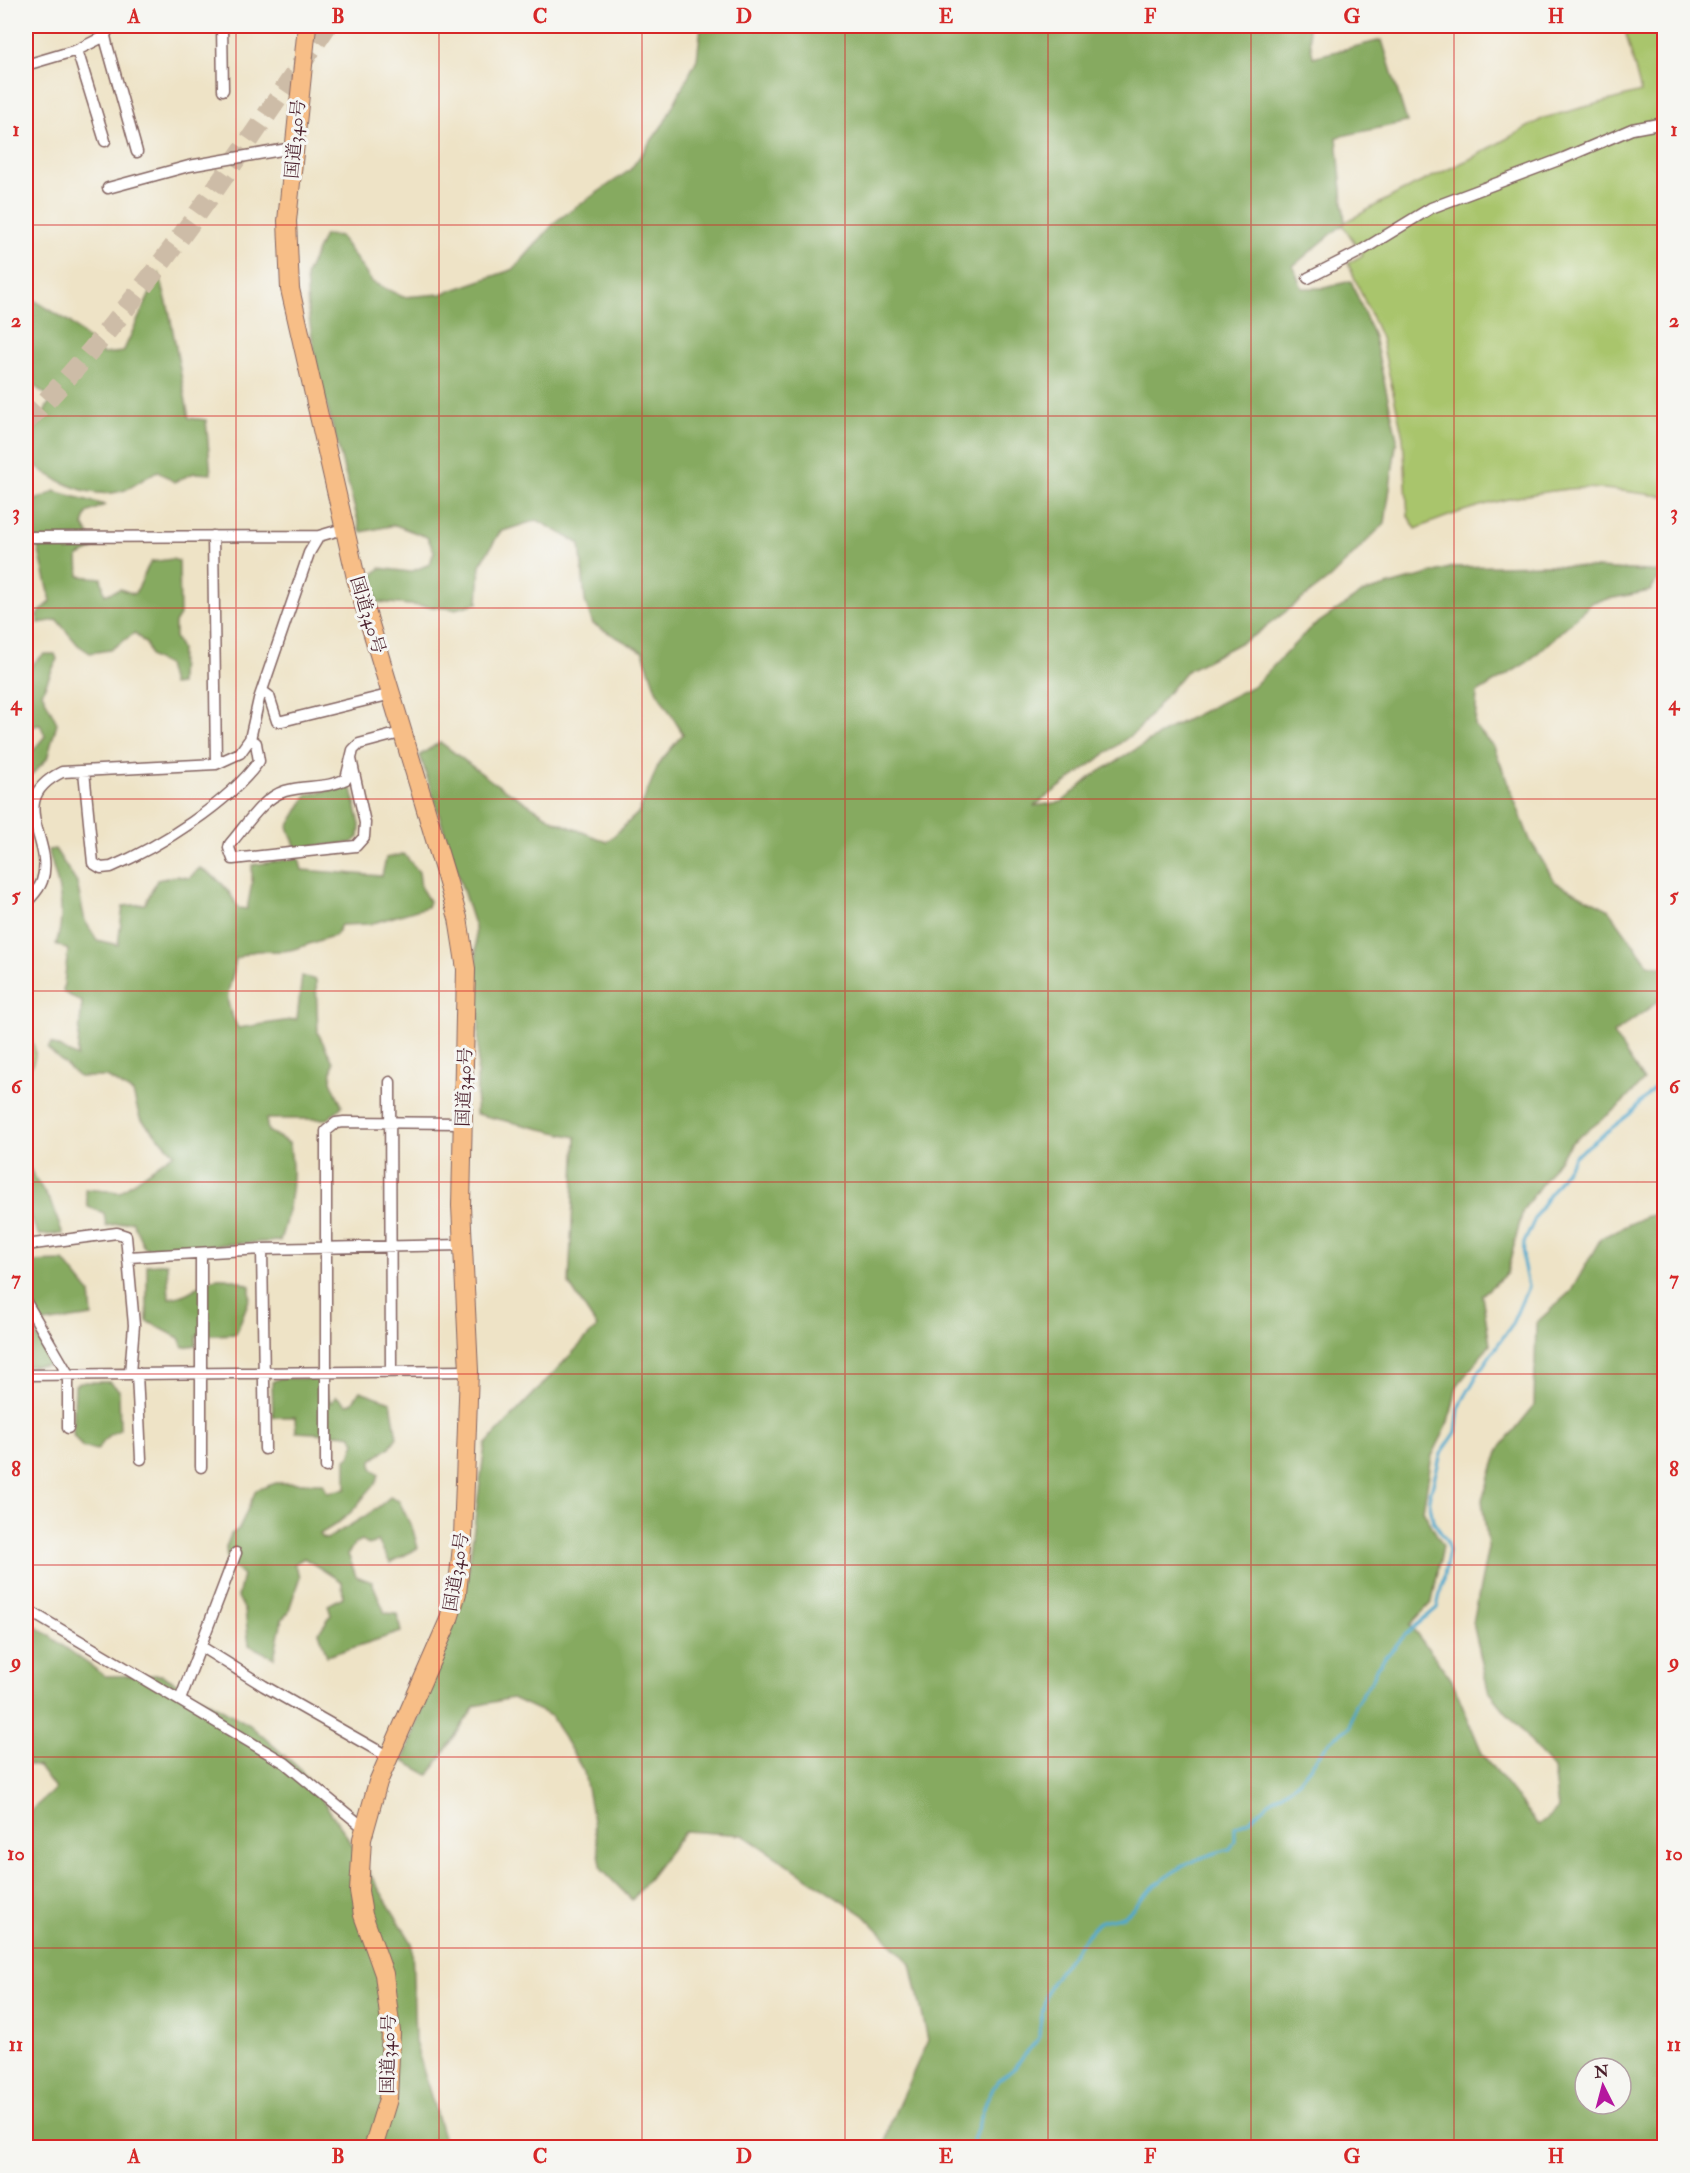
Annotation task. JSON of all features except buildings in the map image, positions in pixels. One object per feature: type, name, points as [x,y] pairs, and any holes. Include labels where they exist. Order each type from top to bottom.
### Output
[{"type":"highway","name":"国道340号","points":[[307,26],[287,221],[290,289],[343,529],[446,876],[462,942],[467,1001],[460,1195],[469,1371],[463,1527],[457,1593],[448,1623],[389,1757],[363,1827],[358,1869],[359,1891],[363,1915],[384,1974],[391,2032],[388,2099],[373,2148]]},
{"type":"street","points":[[109,26],[105,36],[137,152]]},
{"type":"street","points":[[222,26],[223,90]]},
{"type":"street","points":[[26,65],[76,50],[105,36]]},
{"type":"street","points":[[76,50],[105,141]]},
{"type":"street","points":[[1308,278],[1359,252],[1431,208],[1564,158],[1632,129],[1665,123]]},
{"type":"street","points":[[108,188],[189,166],[294,148]]},
{"type":"street","points":[[26,537],[319,536],[343,529]]},
{"type":"street","points":[[213,536],[216,764]]},
{"type":"street","points":[[26,903],[43,879],[31,792],[45,782],[62,772],[216,764],[240,753],[250,739],[262,691],[309,553],[319,536]]},
{"type":"street","points":[[262,691],[269,696],[277,721],[392,694]]},
{"type":"street","points":[[351,759],[365,823],[364,837],[356,846],[233,860],[230,844],[268,801],[287,791],[332,785],[346,780],[353,750],[359,744],[404,732]]},
{"type":"street","points":[[84,771],[93,863],[101,868],[111,867],[183,827],[235,788],[259,761],[256,743],[250,739]]},
{"type":"street","points":[[390,1082],[391,1372]]},
{"type":"street","points":[[326,1467],[328,1372],[326,1131],[336,1123],[463,1122]]},
{"type":"street","points":[[26,1245],[117,1233],[126,1236],[135,1324],[134,1373],[141,1459]]},
{"type":"street","points":[[129,1257],[262,1249],[463,1245]]},
{"type":"street","points":[[262,1249],[265,1449]]},
{"type":"street","points":[[201,1253],[201,1467]]},
{"type":"street","points":[[26,1302],[68,1374],[68,1428]]},
{"type":"street","points":[[26,1375],[469,1371]]},
{"type":"street","points":[[180,1700],[236,1552]]},
{"type":"street","points":[[26,1609],[285,1763],[363,1827]]},
{"type":"street","points":[[200,1646],[264,1686],[389,1757]]},
{"type":"green space","points":[[701,26],[1308,26],[1313,57],[1382,40],[1407,122],[1337,137],[1345,223],[1293,266],[1302,288],[1324,288],[1351,281],[1374,337],[1397,438],[1385,523],[1330,578],[1255,635],[1185,672],[1138,730],[1034,806],[1062,802],[1092,776],[1174,726],[1255,685],[1309,629],[1362,593],[1453,567],[1548,565],[1662,572],[1650,591],[1593,602],[1528,662],[1477,693],[1475,726],[1494,747],[1530,840],[1555,882],[1608,909],[1648,964],[1664,967],[1664,990],[1656,1003],[1613,1034],[1644,1081],[1617,1108],[1570,1144],[1523,1210],[1507,1273],[1482,1295],[1490,1344],[1457,1386],[1449,1422],[1432,1456],[1423,1510],[1443,1546],[1432,1602],[1410,1625],[1452,1680],[1483,1755],[1538,1825],[1558,1809],[1553,1769],[1488,1690],[1473,1623],[1488,1547],[1482,1500],[1499,1449],[1534,1406],[1536,1323],[1571,1291],[1601,1238],[1644,1217],[1664,1212],[1664,2147],[884,2147],[891,2121],[928,2040],[911,1964],[864,1915],[743,1835],[685,1831],[632,1900],[602,1870],[584,1772],[551,1716],[512,1698],[475,1706],[429,1775],[403,1761],[466,1588],[485,1445],[597,1327],[569,1284],[576,1137],[476,1114],[479,1022],[475,928],[420,755],[440,742],[493,782],[555,821],[607,842],[639,812],[659,763],[683,734],[656,690],[643,652],[593,624],[585,601],[580,544],[537,520],[500,532],[480,565],[478,603],[455,609],[377,602],[373,575],[380,568],[410,572],[430,564],[434,551],[427,537],[395,525],[361,532],[317,369],[308,311],[306,275],[324,235],[340,236],[372,282],[403,297],[441,294],[514,269],[556,221],[630,170],[664,123],[697,59]]},
{"type":"green space","points":[[1624,26],[1664,26],[1664,496],[1604,489],[1568,489],[1490,503],[1416,529],[1408,516],[1403,437],[1381,338],[1348,263],[1363,255],[1342,224],[1400,192],[1470,159],[1544,118],[1641,92]]},
{"type":"green space","points":[[159,274],[169,310],[189,418],[206,420],[211,474],[194,473],[174,482],[158,471],[128,489],[112,493],[85,491],[71,486],[46,473],[26,457],[31,434],[52,399],[26,380],[26,295],[70,322],[103,354],[123,352]]},
{"type":"green space","points":[[54,491],[105,505],[87,513],[83,525],[93,541],[92,550],[78,556],[79,576],[101,578],[105,595],[120,589],[134,594],[151,562],[172,559],[179,561],[180,615],[175,623],[175,637],[181,649],[180,684],[172,685],[167,665],[151,657],[146,644],[135,633],[110,650],[90,653],[78,645],[57,620],[39,623],[37,615],[51,601],[37,543],[26,532],[26,505]]},
{"type":"green space","points":[[44,654],[55,654],[57,659],[42,693],[57,723],[47,759],[27,779],[26,759],[45,736],[40,724],[30,728],[27,722],[24,707],[25,689],[31,667]]},
{"type":"green space","points":[[348,786],[352,789],[360,825],[359,837],[351,843],[296,848],[288,827],[307,795]]},
{"type":"green space","points":[[55,849],[77,883],[85,921],[97,940],[118,945],[123,906],[145,904],[157,880],[177,876],[189,878],[200,868],[223,885],[238,908],[247,909],[252,883],[252,865],[299,858],[302,870],[382,876],[386,858],[404,854],[419,872],[421,888],[429,901],[427,907],[370,924],[341,925],[335,936],[296,949],[252,952],[236,959],[228,999],[238,1028],[297,1019],[302,976],[316,980],[318,1033],[333,1062],[331,1081],[342,1106],[328,1119],[266,1119],[268,1131],[289,1143],[291,1155],[291,1192],[280,1241],[151,1249],[144,1247],[132,1221],[106,1226],[104,1213],[88,1207],[85,1189],[120,1192],[174,1153],[140,1118],[133,1093],[107,1077],[79,1077],[48,1049],[51,1043],[77,1057],[82,1002],[63,992],[68,950],[56,944],[61,908],[58,885],[48,850]]},
{"type":"green space","points":[[26,1028],[32,1040],[35,1056],[34,1062],[26,1073]]},
{"type":"green space","points":[[26,1163],[51,1203],[63,1234],[39,1235],[26,1210]]},
{"type":"green space","points":[[64,1261],[90,1293],[92,1316],[31,1325],[52,1365],[26,1366],[26,1262]]},
{"type":"green space","points":[[167,1263],[169,1298],[181,1296],[213,1279],[234,1280],[250,1286],[250,1297],[236,1334],[196,1336],[196,1345],[183,1347],[179,1338],[147,1321],[147,1265]]},
{"type":"green space","points":[[280,1378],[320,1379],[331,1403],[336,1396],[346,1404],[352,1403],[360,1391],[391,1402],[397,1437],[390,1447],[372,1460],[372,1468],[379,1474],[376,1484],[346,1517],[320,1534],[322,1538],[327,1539],[368,1515],[390,1497],[399,1501],[413,1530],[418,1548],[390,1563],[378,1541],[369,1545],[362,1540],[354,1544],[348,1554],[356,1576],[372,1582],[385,1613],[397,1614],[401,1632],[327,1656],[319,1632],[331,1615],[328,1605],[343,1597],[342,1582],[304,1558],[294,1564],[300,1576],[288,1613],[282,1619],[274,1658],[249,1645],[245,1611],[238,1597],[243,1575],[227,1561],[226,1547],[231,1534],[239,1529],[256,1490],[276,1483],[323,1483],[327,1492],[346,1489],[346,1459],[350,1456],[355,1442],[350,1435],[296,1432],[295,1417],[273,1417],[272,1382]]},
{"type":"green space","points":[[80,1382],[110,1382],[119,1390],[120,1430],[109,1435],[97,1450],[82,1447],[73,1435],[75,1385]]},
{"type":"green space","points":[[26,1619],[105,1676],[162,1675],[250,1725],[300,1769],[343,1830],[412,1943],[415,2042],[446,2147],[26,2147],[26,1815],[55,1789],[39,1767],[26,1764]]},
{"type":"waterway","points":[[975,2148],[973,2141],[987,2099],[998,2080],[1011,2071],[1039,2038],[1048,1989],[1093,1928],[1102,1921],[1128,1913],[1144,1895],[1175,1871],[1197,1860],[1230,1849],[1235,1841],[1235,1827],[1249,1821],[1268,1803],[1299,1781],[1331,1740],[1350,1727],[1355,1704],[1370,1683],[1377,1667],[1405,1635],[1437,1608],[1449,1551],[1446,1540],[1433,1521],[1429,1498],[1441,1454],[1456,1432],[1459,1409],[1463,1400],[1480,1370],[1511,1326],[1528,1287],[1523,1262],[1524,1243],[1538,1212],[1575,1156],[1630,1114],[1664,1077]]},
{"type":"tunnel","points":[[26,422],[109,329],[148,281],[327,26]]}]
